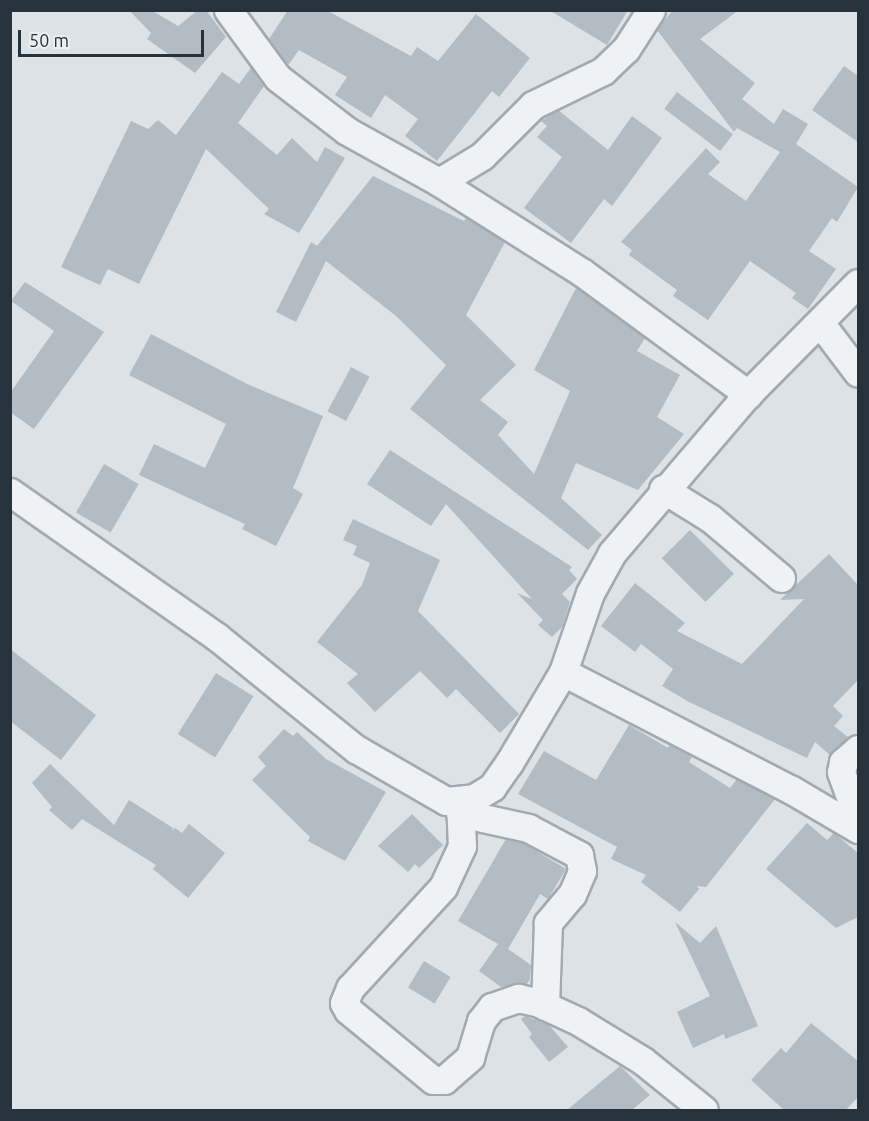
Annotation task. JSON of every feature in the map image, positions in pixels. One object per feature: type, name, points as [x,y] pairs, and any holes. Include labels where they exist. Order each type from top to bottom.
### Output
[{"type":"street","points":[[228,10],[278,78],[347,131],[439,182],[583,273],[748,394]]},
{"type":"street","points":[[439,182],[482,156],[533,105],[603,71],[626,49],[651,10]]},
{"type":"street","points":[[460,807],[492,787],[563,672],[590,593],[612,553],[663,489],[748,394],[858,286]]},
{"type":"street","points":[[821,324],[858,372]]},
{"type":"street","points":[[663,489],[710,518],[781,578]]},
{"type":"street","points":[[10,492],[217,637],[356,749],[446,801],[528,828],[579,855],[582,871],[572,894],[548,923],[545,1006]]},
{"type":"street","points":[[563,672],[790,789],[858,829]]},
{"type":"street","points":[[858,749],[841,767],[843,782],[858,819]]},
{"type":"street","points":[[460,807],[462,846],[443,886],[350,988],[344,1003],[354,1016],[433,1080],[444,1080],[465,1066],[481,1021],[492,1007],[518,998],[545,1006],[578,1021],[643,1061],[704,1110]]},
{"type":"building","points":[[129,10],[151,10],[178,26],[198,10],[206,10],[226,37],[195,73],[147,39],[151,33]]},
{"type":"building","points":[[288,10],[326,10],[411,56],[417,47],[438,61],[476,14],[530,58],[499,97],[492,91],[437,161],[405,136],[418,119],[385,95],[371,118],[335,95],[347,77],[299,50],[289,64],[285,62],[269,39]]},
{"type":"building","points":[[549,10],[628,10],[607,45]]},
{"type":"building","points":[[673,10],[739,10],[700,39],[755,83],[742,99],[774,124],[783,109],[808,124],[796,144],[858,187],[837,222],[832,218],[809,251],[836,269],[808,309],[792,298],[796,293],[750,261],[708,320],[673,296],[677,290],[629,255],[632,250],[621,242],[706,148],[720,162],[708,174],[746,201],[780,152],[737,128],[734,132],[657,30]]},
{"type":"building","points":[[844,66],[858,76],[858,142],[812,110]]},
{"type":"building","points":[[251,68],[264,86],[238,123],[277,155],[292,138],[317,162],[325,147],[345,158],[299,233],[264,214],[269,209],[206,149],[139,284],[108,269],[100,285],[61,267],[131,121],[148,129],[158,120],[176,135],[222,72],[239,84]]},
{"type":"building","points":[[677,92],[733,134],[720,151],[664,109]]},
{"type":"building","points":[[558,110],[608,150],[632,116],[662,138],[612,206],[604,199],[571,243],[524,208],[562,157],[537,137],[547,126],[541,121]]},
{"type":"building","points":[[373,176],[464,221],[466,218],[505,242],[466,315],[516,365],[480,400],[508,422],[498,435],[534,474],[570,391],[534,370],[576,288],[645,338],[637,351],[680,375],[657,417],[684,434],[638,490],[576,463],[561,498],[602,535],[588,550],[410,409],[446,365],[396,316],[326,261],[296,322],[276,312],[311,242],[317,246]]},
{"type":"building","points":[[25,282],[104,332],[34,429],[10,412],[10,393],[54,331],[11,301]]},
{"type":"building","points":[[151,334],[247,384],[323,416],[293,488],[303,494],[276,546],[242,529],[245,524],[139,475],[154,444],[205,468],[226,424],[129,375]]},
{"type":"building","points":[[351,367],[370,377],[346,421],[328,411]]},
{"type":"building","points":[[390,450],[572,567],[569,570],[577,579],[562,594],[570,602],[562,627],[552,637],[538,625],[543,620],[517,593],[532,599],[446,504],[431,526],[367,484]]},
{"type":"building","points":[[104,464],[139,484],[111,532],[76,512]]},
{"type":"building","points":[[353,519],[440,560],[418,611],[519,714],[500,733],[456,689],[447,698],[420,671],[375,712],[347,683],[358,674],[317,642],[362,585],[370,563],[353,555],[357,546],[343,540]]},
{"type":"building","points":[[690,530],[734,574],[706,602],[662,558]]},
{"type":"building","points":[[829,554],[858,585],[858,680],[833,706],[843,716],[834,726],[848,737],[830,755],[815,742],[807,758],[689,702],[662,686],[673,669],[641,644],[635,652],[601,626],[635,583],[685,623],[677,631],[742,664],[804,599],[780,600]]},
{"type":"building","points":[[10,649],[96,715],[61,760],[10,721]]},
{"type":"building","points":[[216,673],[253,696],[215,757],[178,734]]},
{"type":"building","points":[[629,725],[668,748],[669,745],[692,757],[689,762],[730,788],[737,779],[775,799],[706,887],[697,886],[699,889],[680,912],[641,882],[646,875],[611,859],[617,847],[518,794],[544,751],[596,780]]},
{"type":"building","points":[[284,729],[293,736],[297,732],[326,759],[386,792],[345,861],[308,841],[310,837],[252,780],[266,766],[258,757]]},
{"type":"building","points":[[50,764],[114,825],[129,800],[173,828],[171,831],[175,828],[182,833],[189,824],[225,853],[188,898],[153,869],[156,865],[82,819],[72,830],[49,810],[52,807],[32,783]]},
{"type":"building","points":[[412,814],[443,845],[419,868],[415,864],[408,872],[378,846]]},
{"type":"building","points":[[807,823],[827,840],[834,833],[858,853],[858,917],[836,928],[766,869]]},
{"type":"building","points":[[506,839],[523,843],[566,869],[548,899],[540,894],[508,949],[531,965],[530,979],[527,984],[501,987],[479,971],[498,944],[458,921]]},
{"type":"building","points":[[675,922],[700,943],[716,926],[758,1026],[725,1039],[724,1034],[693,1048],[677,1012],[710,996]]},
{"type":"building","points":[[424,961],[451,977],[435,1004],[408,988]]},
{"type":"building","points":[[525,1016],[549,1025],[568,1047],[549,1062],[529,1037],[532,1034],[521,1019]]},
{"type":"building","points":[[811,1023],[858,1061],[858,1097],[846,1110],[784,1110],[751,1080],[781,1048],[786,1053]]},
{"type":"building","points":[[620,1066],[650,1095],[632,1110],[567,1110]]}]
